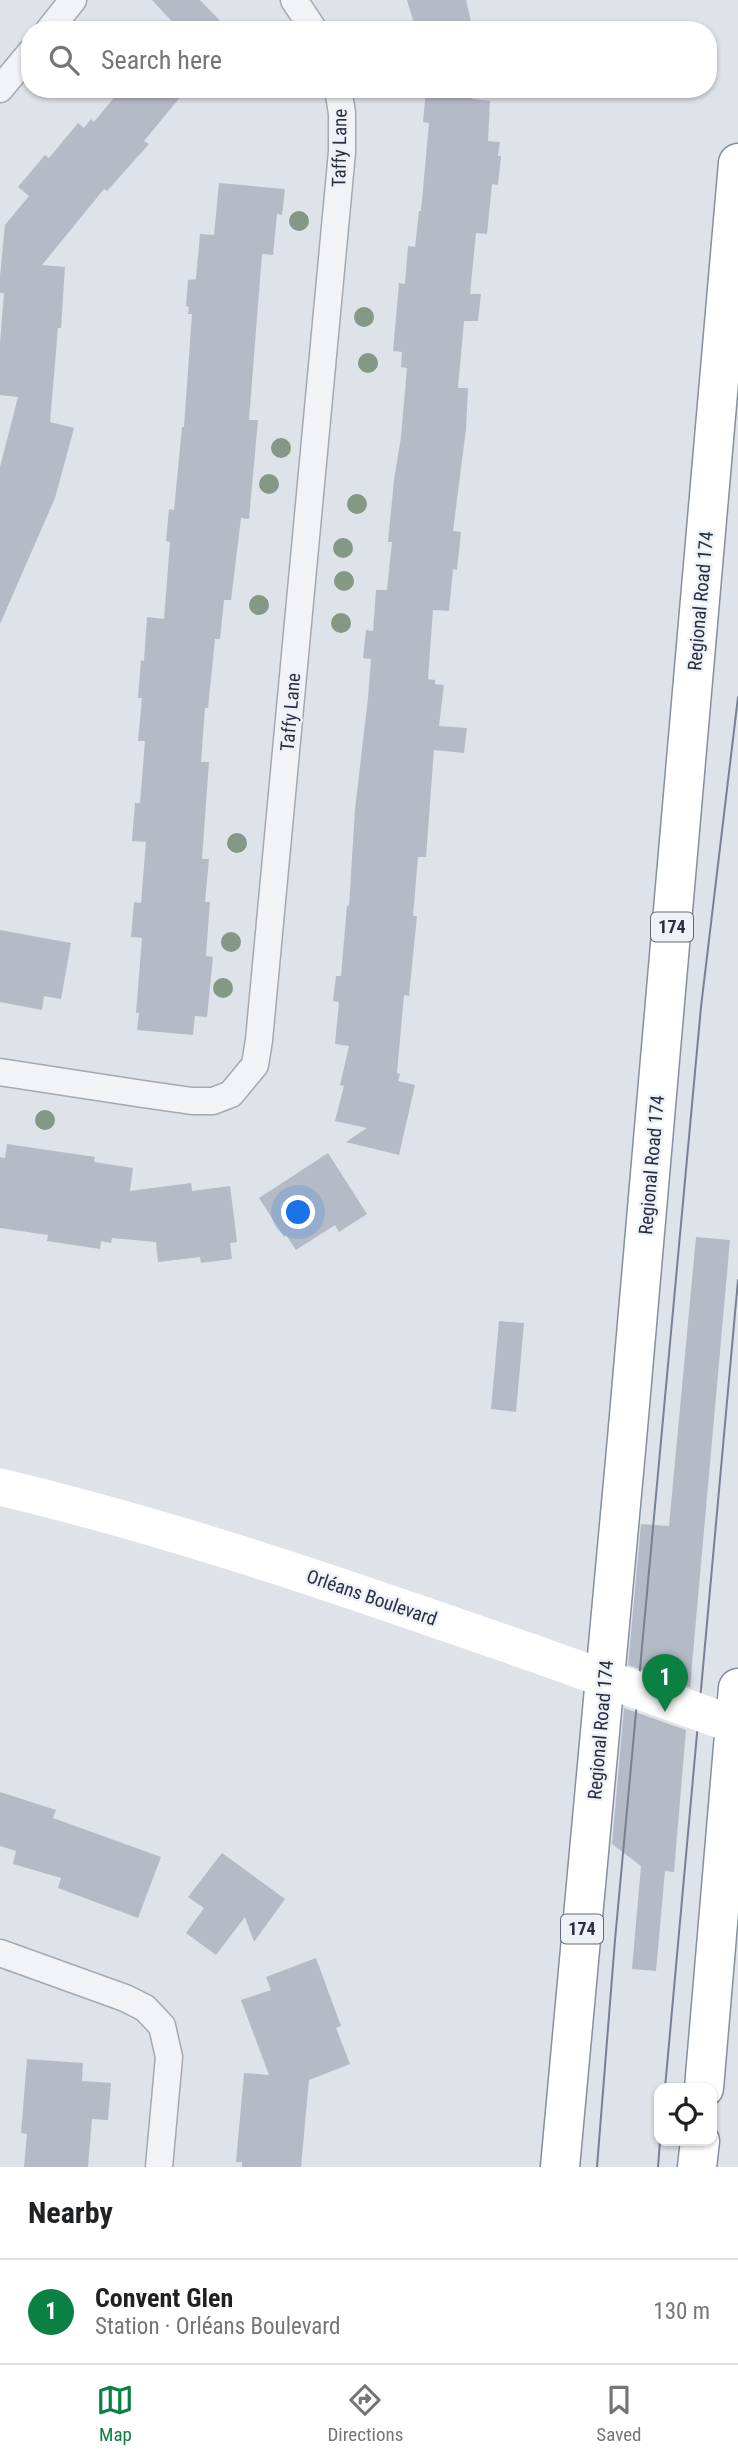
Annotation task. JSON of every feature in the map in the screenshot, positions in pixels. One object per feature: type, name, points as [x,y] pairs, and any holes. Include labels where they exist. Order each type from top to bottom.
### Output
[{"type":"highway","name":"Regional Road 174","points":[[560,2167],[627,1440],[738,163]]},
{"type":"highway","points":[[704,2083],[738,1688]]},
{"type":"highway","points":[[697,2167],[699,2146]]},
{"type":"main road","name":"Orléans Boulevard","points":[[0,1487],[121,1517],[302,1573],[738,1726]]},
{"type":"street","points":[[56,21],[73,0]]},
{"type":"street","points":[[294,0],[308,21]]},
{"type":"street","points":[[0,89],[21,64]]},
{"type":"street","name":"Taffy Lane","points":[[0,1072],[192,1101],[213,1101],[231,1094],[255,1065],[342,152],[340,98]]},
{"type":"street","points":[[0,1953],[125,1998],[145,2008],[162,2026],[169,2057],[159,2167]]},
{"type":"building","points":[[152,0],[200,0],[220,21],[172,21]]},
{"type":"building","points":[[407,0],[466,0],[471,21],[413,21]]},
{"type":"building","points":[[114,98],[180,98],[144,141],[149,144],[107,191],[104,189],[42,265],[65,267],[50,422],[74,428],[55,498],[0,624],[0,467],[18,397],[0,395],[4,293],[0,293],[0,276],[5,225],[29,196],[18,187],[45,155],[49,158],[78,123],[84,128],[91,119],[94,122]]},
{"type":"building","points":[[425,98],[472,98],[490,101],[488,141],[500,142],[498,156],[501,156],[498,185],[492,184],[487,234],[476,233],[470,294],[481,294],[478,321],[464,321],[458,388],[468,388],[466,429],[453,531],[461,532],[457,570],[453,569],[449,611],[433,610],[428,679],[435,680],[435,684],[444,685],[439,726],[467,728],[464,753],[434,750],[426,857],[418,857],[413,916],[417,916],[409,996],[404,995],[397,1073],[400,1074],[398,1081],[415,1085],[399,1155],[346,1142],[367,1128],[335,1121],[344,1086],[340,1085],[349,1046],[335,1044],[339,1002],[333,1001],[336,976],[341,976],[347,905],[349,906],[355,809],[368,698],[371,659],[363,658],[366,630],[373,631],[376,590],[387,590],[392,542],[388,542],[407,368],[401,367],[402,352],[393,351],[399,283],[405,284],[408,246],[415,247],[421,211],[429,123],[423,122]]},
{"type":"building","points":[[219,183],[285,189],[282,215],[277,214],[273,255],[262,254],[249,420],[258,420],[249,519],[241,518],[231,600],[224,600],[220,639],[215,639],[208,708],[205,708],[201,762],[209,762],[202,859],[209,859],[205,902],[210,902],[206,956],[213,957],[207,1017],[195,1016],[193,1035],[137,1030],[142,938],[131,937],[134,902],[141,903],[146,842],[132,841],[135,803],[140,803],[145,741],[138,741],[142,698],[138,698],[141,660],[144,661],[147,617],[164,619],[170,542],[166,541],[169,509],[174,510],[184,427],[192,314],[188,314],[189,307],[186,306],[188,280],[196,279],[200,234],[214,235]]},
{"type":"building","points":[[0,930],[71,943],[61,999],[44,996],[42,1010],[0,1002]]},
{"type":"building","points":[[7,1144],[95,1157],[94,1162],[133,1168],[130,1191],[191,1183],[192,1191],[230,1186],[237,1242],[230,1243],[232,1259],[201,1263],[200,1257],[158,1262],[156,1242],[112,1238],[111,1243],[101,1241],[100,1249],[47,1241],[48,1235],[0,1228],[0,1157],[5,1158]]},
{"type":"building","points":[[328,1153],[367,1214],[339,1232],[335,1225],[296,1250],[286,1235],[284,1237],[259,1198]]},
{"type":"building","points":[[696,1237],[730,1240],[690,1687],[628,1665],[641,1524],[669,1526]]},
{"type":"building","points":[[499,1321],[524,1323],[516,1412],[491,1409]]},
{"type":"building","points":[[624,1708],[686,1730],[674,1872],[665,1871],[656,1971],[632,1969],[641,1866],[612,1844]]},
{"type":"building","points":[[0,1792],[56,1810],[53,1818],[161,1857],[138,1918],[58,1888],[61,1878],[13,1864],[16,1851],[0,1846]]},
{"type":"building","points":[[222,1853],[285,1899],[254,1942],[245,1917],[216,1955],[186,1933],[204,1908],[188,1897]]},
{"type":"building","points":[[316,1958],[341,2026],[336,2028],[350,2064],[309,2080],[301,2167],[242,2167],[242,2162],[236,2162],[244,2073],[269,2075],[241,2000],[271,1990],[266,1977]]},
{"type":"building","points":[[27,2059],[83,2063],[82,2081],[111,2083],[108,2120],[92,2119],[88,2167],[24,2167],[27,2134],[21,2133]]},
{"type":"tram line","points":[[597,2167],[615,1940],[701,1007],[738,697]]},
{"type":"tram line","points":[[665,2083],[738,1280]]},
{"type":"tram line","points":[[658,2167],[660,2146]]},
{"type":"place","name":"Convent Glen","points":[[665,1712]]}]
